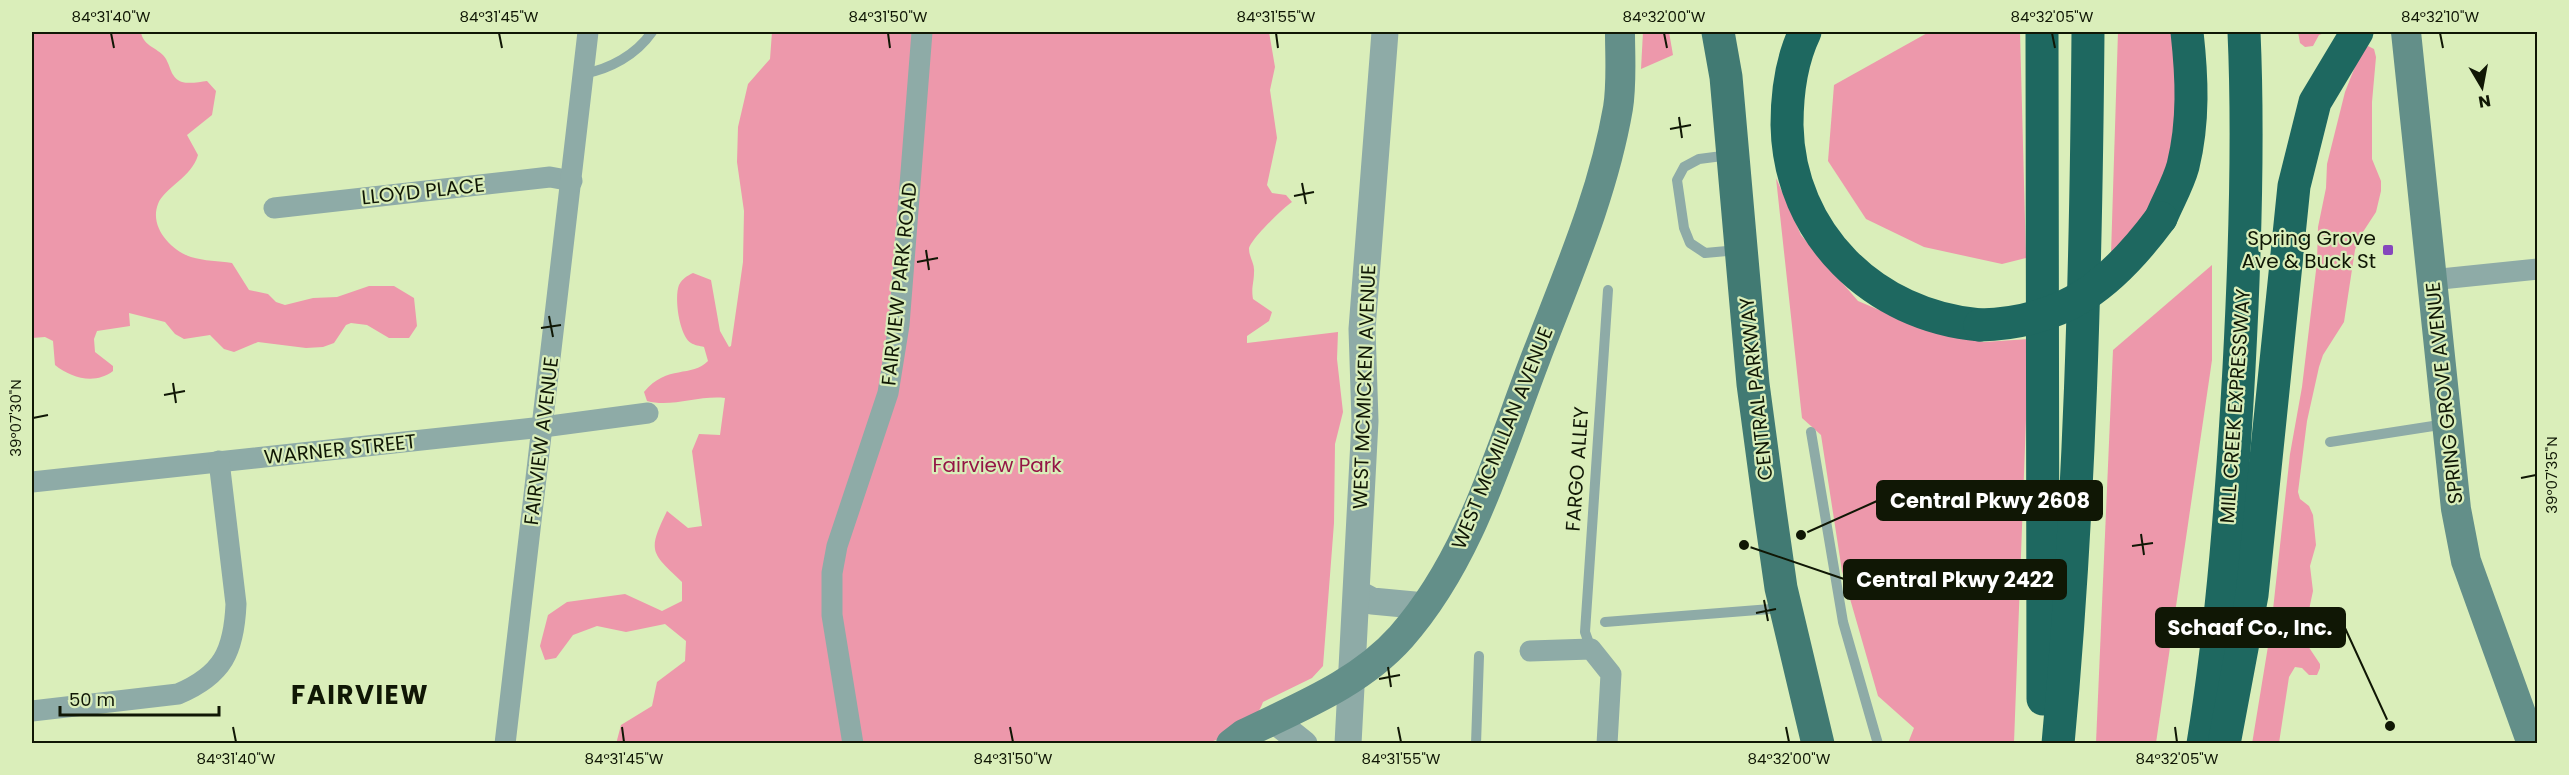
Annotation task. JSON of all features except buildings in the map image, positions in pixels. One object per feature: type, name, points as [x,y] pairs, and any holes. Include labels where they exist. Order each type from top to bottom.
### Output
[{"type":"highway","points":[[1805,32],[1791,73],[1787,102],[1788,141],[1790,160],[1799,194],[1819,232],[1860,277],[1883,295],[1916,311],[1951,322],[1980,325],[2030,320],[2058,309],[2090,292],[2106,281],[2133,256],[2161,218],[2182,168],[2191,126],[2192,76],[2187,32]]},
{"type":"highway","points":[[2042,32],[2043,744]]},
{"type":"highway","points":[[2058,744],[2073,562],[2081,416],[2088,32]]},
{"type":"highway","name":"MILL CREEK EXPRESSWAY","points":[[2203,744],[2223,588],[2235,434],[2243,285],[2246,79],[2244,32]]},
{"type":"highway","points":[[2224,744],[2252,595],[2294,186],[2315,102],[2356,32]]},
{"type":"main road","name":"WEST MCMILLAN AVENUE","points":[[1231,744],[1352,680],[1400,638],[1425,606],[1473,521],[1596,200],[1618,106],[1620,32]]},
{"type":"main road","name":"CENTRAL PARKWAY","points":[[1718,32],[1726,77],[1753,384],[1786,607],[1818,744]]},
{"type":"main road","name":"SPRING GROVE AVENUE","points":[[2406,32],[2456,509],[2466,561],[2532,744]]},
{"type":"street","name":"FAIRVIEW AVENUE","points":[[505,744],[588,32]]},
{"type":"street","name":"FAIRVIEW PARK ROAD","points":[[853,744],[832,615],[832,573],[837,546],[890,381],[898,325],[922,32]]},
{"type":"street","name":"WEST MCMICKEN AVENUE","points":[[1348,744],[1365,421],[1362,329],[1384,32]]},
{"type":"street","name":"LLOYD PLACE","points":[[274,208],[550,177],[572,181]]},
{"type":"street","points":[[2431,280],[2538,269]]},
{"type":"street","name":"WARNER STREET","points":[[32,482],[543,427],[648,413]]},
{"type":"street","points":[[32,711],[178,694],[197,686],[214,673],[220,665],[231,645],[236,604],[219,461]]},
{"type":"street","points":[[1357,593],[1371,601],[1425,606]]},
{"type":"street","points":[[1530,651],[1591,649],[1611,674],[1607,744]]},
{"type":"street","points":[[1274,720],[1304,744]]},
{"type":"lane","points":[[583,74],[602,70],[628,56],[652,32]]},
{"type":"lane","points":[[1733,154],[1699,159],[1684,167],[1677,180],[1684,228],[1690,243],[1705,253],[1742,250]]},
{"type":"lane","name":"FARGO ALLEY","points":[[1591,649],[1585,632],[1608,290]]},
{"type":"lane","points":[[2330,442],[2446,424]]},
{"type":"lane","points":[[1811,432],[1827,535],[1844,622],[1878,744]]},
{"type":"lane","points":[[1605,622],[1786,607]]},
{"type":"lane","points":[[1476,744],[1479,656]]},
{"type":"green space","points":[[32,32],[141,32],[145,41],[163,55],[178,80],[188,83],[207,81],[216,91],[212,115],[187,135],[198,155],[195,163],[158,204],[156,213],[159,229],[176,249],[191,257],[232,263],[249,290],[268,294],[276,302],[285,305],[313,298],[337,297],[369,286],[394,286],[414,298],[417,326],[409,338],[389,338],[367,325],[351,323],[346,325],[334,343],[323,347],[306,348],[258,342],[234,352],[224,349],[210,335],[184,339],[175,334],[165,322],[129,313],[130,326],[97,331],[94,339],[95,352],[113,366],[113,371],[91,379],[61,370],[55,365],[53,341],[45,337],[32,338]]},
{"type":"green space","name":"Fairview Park","points":[[772,32],[1269,32],[1275,67],[1270,90],[1277,138],[1267,185],[1272,193],[1286,195],[1292,202],[1274,217],[1250,245],[1254,269],[1253,299],[1272,312],[1269,321],[1247,336],[1247,343],[1338,332],[1337,359],[1343,412],[1335,444],[1334,523],[1323,666],[1312,678],[1263,702],[1247,724],[1231,734],[1205,743],[616,744],[621,725],[652,706],[657,682],[685,661],[686,641],[665,624],[626,632],[597,626],[573,635],[556,658],[545,660],[540,646],[548,615],[567,602],[625,594],[662,611],[682,601],[682,582],[658,557],[655,544],[667,511],[688,528],[702,526],[692,451],[699,434],[720,435],[725,398],[656,403],[647,401],[644,392],[661,378],[694,369],[708,361],[704,347],[692,344],[687,339],[679,316],[677,298],[679,285],[691,274],[711,280],[720,331],[729,347],[731,346],[743,262],[744,211],[737,162],[738,127],[748,84],[770,59]]},
{"type":"green space","points":[[1643,32],[1669,32],[1673,55],[1641,69]]},
{"type":"green space","points":[[1929,32],[2020,32],[2026,258],[2002,264],[1924,247],[1866,219],[1828,161],[1834,85]]},
{"type":"green space","points":[[2118,32],[2172,32],[2179,80],[2170,160],[2139,231],[2111,254]]},
{"type":"green space","points":[[2298,32],[2327,32],[2319,35],[2313,46],[2305,47],[2300,43]]},
{"type":"green space","points":[[2368,46],[2374,49],[2376,57],[2372,102],[2372,159],[2381,181],[2381,191],[2376,212],[2359,238],[2355,250],[2344,322],[2323,355],[2319,367],[2307,421],[2298,492],[2300,499],[2309,506],[2313,515],[2316,545],[2310,566],[2313,591],[2306,624],[2308,646],[2320,664],[2320,668],[2317,675],[2309,675],[2302,668],[2295,667],[2289,677],[2279,743],[2252,744],[2271,628],[2290,454],[2302,387],[2317,262],[2318,227],[2326,188],[2327,164],[2345,92],[2360,54]]},
{"type":"green space","points":[[1776,178],[1801,235],[1858,301],[1929,331],[1984,342],[2029,339],[2014,743],[1908,743],[1914,728],[1878,696],[1842,571],[1821,435],[1802,418]]},
{"type":"green space","points":[[2212,265],[2212,360],[2156,743],[2096,743],[2113,350]]},
{"type":"place","name":"Spring Grove Ave & Buck St","points":[[2388,250]]},
{"type":"place","name":"Central Pkwy 2608","points":[[1801,535]]},
{"type":"place","name":"Central Pkwy 2422","points":[[1744,545]]},
{"type":"place","name":"Schaaf Co., Inc.","points":[[2390,726]]},
{"type":"district","name":"FAIRVIEW","points":[[360,695]]}]
